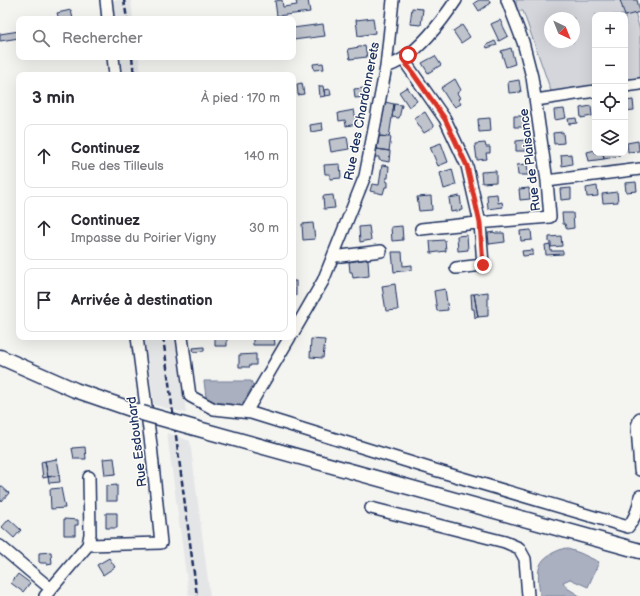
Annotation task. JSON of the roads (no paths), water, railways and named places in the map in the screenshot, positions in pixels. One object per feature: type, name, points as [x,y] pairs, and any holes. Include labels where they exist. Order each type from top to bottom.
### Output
[{"type":"main road","points":[[0,357],[70,388],[142,413],[640,551]]},
{"type":"street","points":[[106,0],[108,16]]},
{"type":"street","name":"Rue des Chardonnerets","points":[[296,328],[323,281],[365,176],[386,67],[393,0]]},
{"type":"street","points":[[386,67],[403,59],[433,31],[456,0]]},
{"type":"street","name":"Rue de Plaisance","points":[[421,229],[550,217],[547,181],[536,100],[527,55],[507,0]]},
{"type":"street","points":[[403,59],[445,119],[467,166],[480,223],[483,265],[456,268]]},
{"type":"street","points":[[113,60],[115,72]]},
{"type":"street","points":[[628,86],[640,84]]},
{"type":"street","points":[[536,100],[592,91]]},
{"type":"street","points":[[547,181],[640,169]]},
{"type":"street","points":[[334,255],[341,256],[381,251]]},
{"type":"street","name":"Rue Esdouhard","points":[[88,545],[161,543],[151,445],[137,340]]},
{"type":"street","points":[[182,340],[190,396],[214,409],[228,412],[246,412],[628,527],[633,521],[637,511],[640,496]]},
{"type":"street","points":[[246,412],[288,340]]},
{"type":"street","points":[[640,418],[637,426],[640,470]]},
{"type":"street","points":[[0,546],[48,592],[88,545],[90,534],[89,477]]},
{"type":"street","points":[[371,508],[504,542],[519,548],[525,559],[528,596]]},
{"type":"water","points":[[204,381],[251,381],[253,385],[243,403],[238,405],[213,402],[206,397]]},
{"type":"water","points":[[565,548],[599,562],[588,587],[570,579],[563,582],[567,588],[580,596],[540,596],[538,578],[540,565],[548,556]]},
{"type":"railway","points":[[124,0],[127,16]]},
{"type":"railway","points":[[132,60],[134,72]]},
{"type":"railway","points":[[163,340],[197,596]]}]
